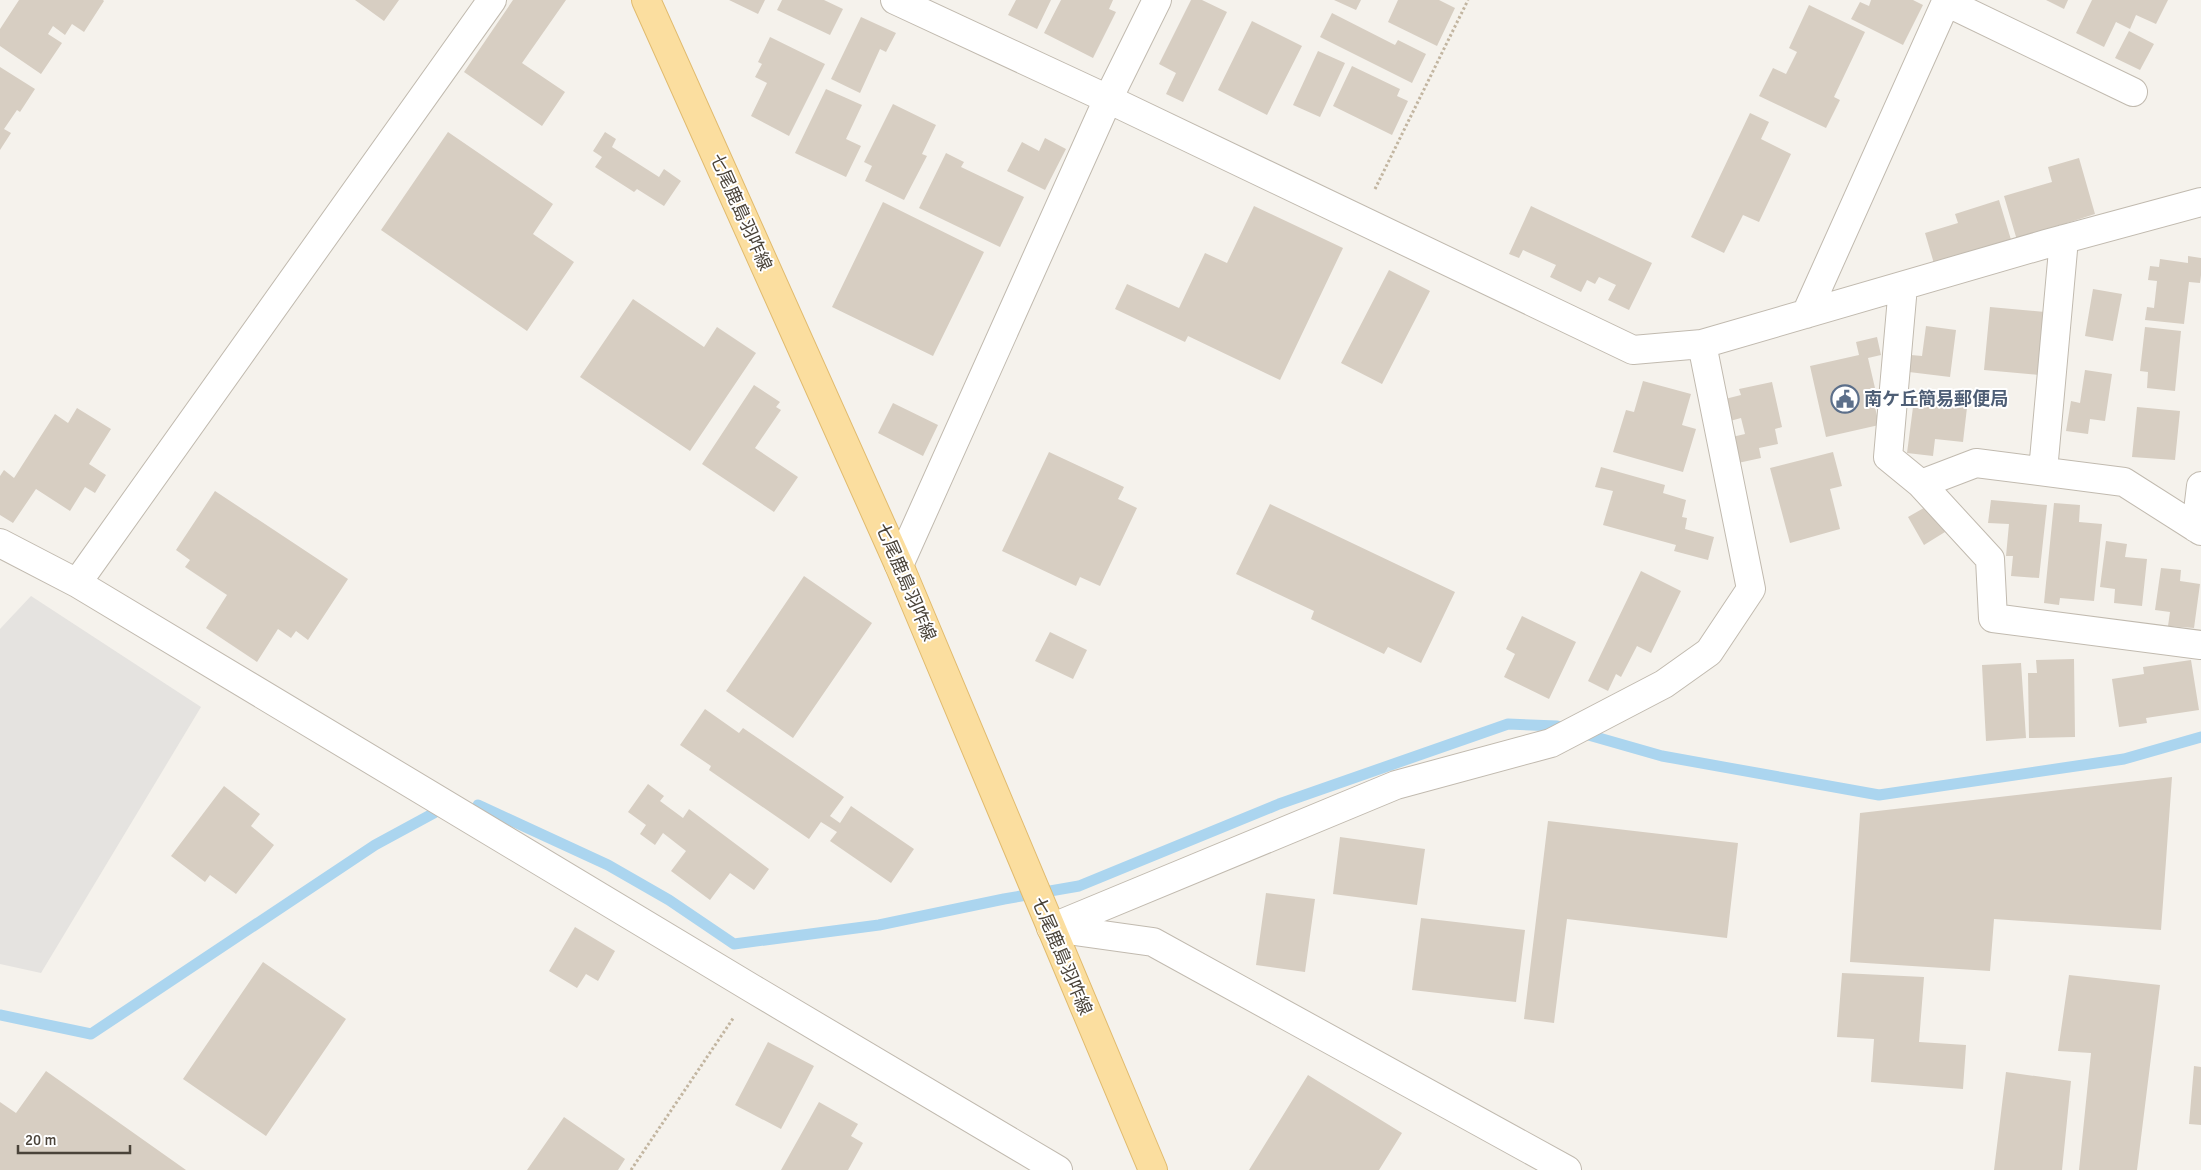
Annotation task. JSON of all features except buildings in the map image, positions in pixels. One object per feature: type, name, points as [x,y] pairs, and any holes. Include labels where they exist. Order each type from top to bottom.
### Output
[{"type":"main road","name":"七尾鹿島羽咋線","points":[[646,0],[899,565],[1153,1170]]},
{"type":"street","points":[[77,583],[492,0]]},
{"type":"street","points":[[896,0],[1108,99],[1633,350],[1702,344],[2064,239],[2201,202]]},
{"type":"street","points":[[899,565],[1108,99],[1156,0]]},
{"type":"street","points":[[1806,314],[1946,2],[2133,92]]},
{"type":"street","points":[[2043,471],[2064,239]]},
{"type":"street","points":[[1903,286],[1888,457],[1921,484],[1990,559],[1993,618],[2201,645]]},
{"type":"street","points":[[1047,920],[1396,785],[1551,743],[1664,684],[1709,652],[1751,589],[1702,344]]},
{"type":"street","points":[[1921,484],[1976,463],[2124,482],[2199,530]]},
{"type":"street","points":[[2199,530],[2201,486]]},
{"type":"street","points":[[0,543],[77,583],[1058,1170]]},
{"type":"street","points":[[1047,920],[1153,942],[1567,1170]]},
{"type":"path","points":[[1360,221],[1468,0]]},
{"type":"path","points":[[631,1170],[753,989]]},
{"type":"shaded area","points":[[31,596],[201,707],[41,973],[0,964],[0,629]]},
{"type":"waterway","points":[[478,805],[608,865],[669,900],[734,944],[879,925],[1004,899],[1079,886],[1279,804],[1508,724],[1557,726],[1662,756],[1879,795],[2124,759],[2201,737]]},
{"type":"waterway","points":[[0,1015],[91,1034],[375,845],[434,813]]},
{"type":"place","name":"南ケ丘簡易郵便局","points":[[1845,399]]}]
